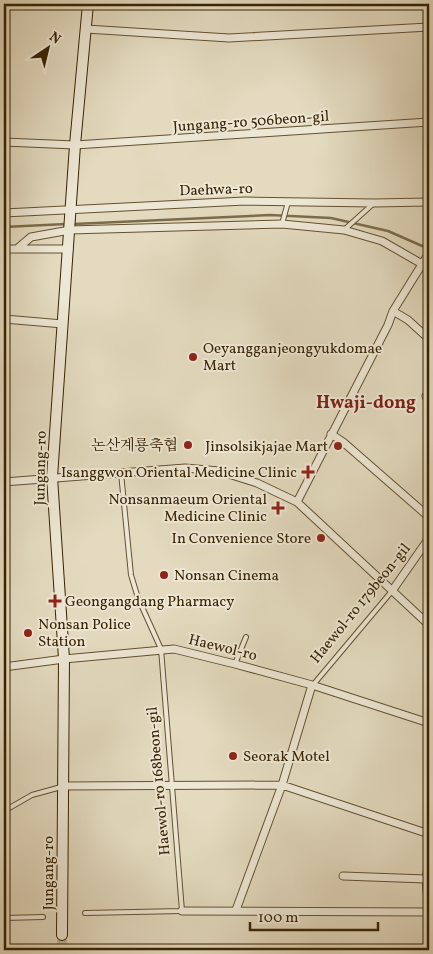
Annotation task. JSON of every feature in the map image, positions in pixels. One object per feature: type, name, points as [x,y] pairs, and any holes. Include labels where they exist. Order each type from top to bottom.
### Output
[{"type":"main road","name":"Jungang-ro","points":[[62,935],[64,659],[52,477],[75,145],[88,4]]},
{"type":"street","points":[[86,29],[229,38],[429,27]]},
{"type":"street","name":"Jungang-ro 506beon-gil","points":[[4,142],[75,145],[429,122]]},
{"type":"street","name":"Daehwa-ro","points":[[4,213],[245,201],[429,202]]},
{"type":"street","points":[[18,248],[31,237],[70,230],[282,224],[344,230],[382,241],[422,264]]},
{"type":"street","points":[[4,249],[69,249]]},
{"type":"street","points":[[297,502],[388,325],[393,311],[429,254]]},
{"type":"street","points":[[393,311],[408,320],[429,338]]},
{"type":"street","points":[[4,319],[63,324]]},
{"type":"street","points":[[429,392],[426,396],[429,404]]},
{"type":"street","points":[[331,434],[343,442],[429,517]]},
{"type":"street","points":[[5,482],[52,477],[199,468],[257,483],[297,502],[429,625]]},
{"type":"street","name":"Haewol-ro 179beon-gil","points":[[392,591],[429,538]]},
{"type":"street","name":"Haewol-ro","points":[[4,667],[64,659],[174,649],[312,686],[429,723]]},
{"type":"street","points":[[236,910],[282,785],[312,686]]},
{"type":"street","points":[[64,786],[282,785],[429,834]]},
{"type":"street","points":[[182,911],[429,913],[426,879],[429,862]]},
{"type":"street","points":[[343,876],[426,879]]},
{"type":"lane","points":[[282,224],[288,202]]},
{"type":"lane","points":[[344,230],[374,203]]},
{"type":"lane","points":[[4,450],[5,482]]},
{"type":"lane","name":"Haewol-ro 168beon-gil","points":[[121,473],[131,575],[138,598],[161,650],[182,911]]},
{"type":"lane","name":"Haewol-ro 179beon-gil","points":[[312,686],[392,591]]},
{"type":"lane","points":[[235,664],[246,637]]},
{"type":"lane","points":[[4,811],[32,795],[64,786]]},
{"type":"lane","points":[[85,913],[182,911]]},
{"type":"lane","points":[[4,918],[43,917]]},
{"type":"waterway","points":[[74,224],[270,215],[331,218],[388,231],[429,249]]},
{"type":"waterway","points":[[4,227],[66,224]]},
{"type":"tunnel","points":[[62,935],[62,950]]},
{"type":"railway","points":[[4,950],[429,945]]},
{"type":"place","name":"Oeyangganjeongyukdomae Mart","points":[[193,357]]},
{"type":"place","name":"논산계룡축협","points":[[188,445]]},
{"type":"place","name":"Jinsolsikjajae Mart","points":[[338,446]]},
{"type":"place","name":"Isanggwon Oriental Medicine Clinic","points":[[308,472]]},
{"type":"place","name":"Nonsanmaeum Oriental Medicine Clinic","points":[[278,508]]},
{"type":"place","name":"In Convenience Store","points":[[321,538]]},
{"type":"place","name":"Nonsan Cinema","points":[[164,575]]},
{"type":"place","name":"Geongangdang Pharmacy","points":[[55,601]]},
{"type":"place","name":"Nonsan Police Station","points":[[28,633]]},
{"type":"place","name":"Seorak Motel","points":[[233,756]]},
{"type":"district","name":"Hwaji-dong","points":[[366,402]]}]
